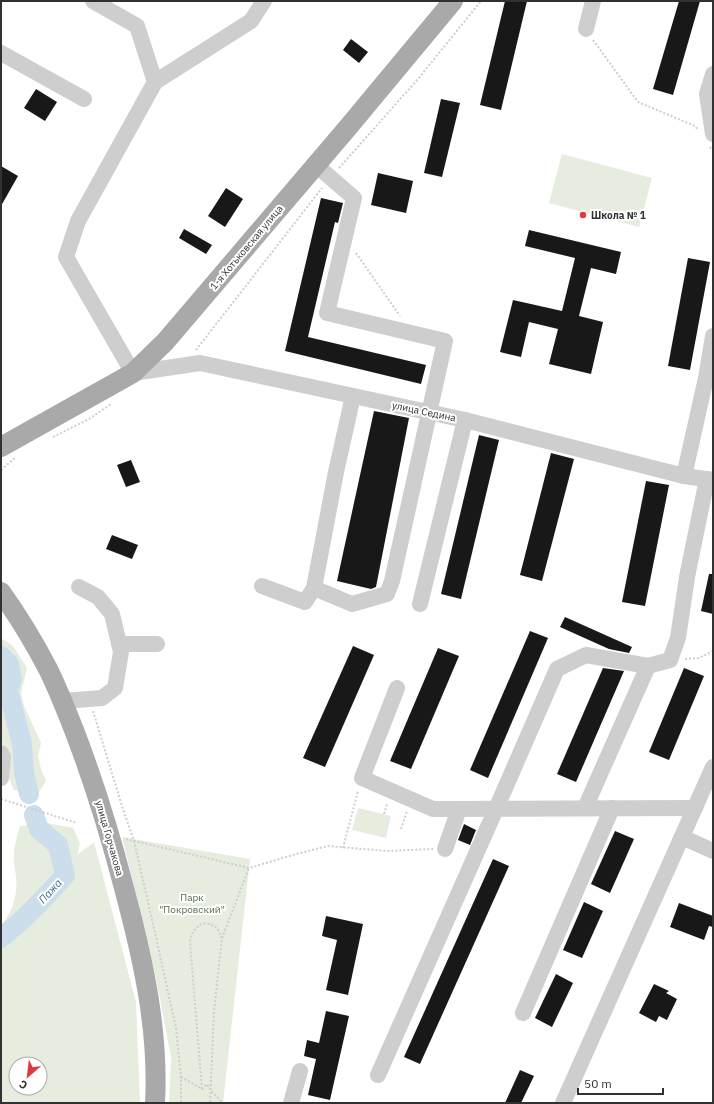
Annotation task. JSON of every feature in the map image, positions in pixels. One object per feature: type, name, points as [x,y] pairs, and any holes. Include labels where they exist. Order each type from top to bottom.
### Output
[{"type":"main road","name":"1-я Хотьковская улица","points":[[1,447],[132,373],[165,342],[453,1]]},
{"type":"main road","name":"улица Горчакова","points":[[1,592],[33,640],[49,670],[63,701],[103,810],[133,921],[152,1014],[155,1054],[154,1103]]},
{"type":"street","points":[[93,1],[137,26],[154,82]]},
{"type":"street","points":[[132,373],[66,257],[78,221],[154,82],[251,21],[264,1]]},
{"type":"street","points":[[586,29],[593,1]]},
{"type":"street","points":[[1,53],[84,99]]},
{"type":"street","points":[[707,137],[707,94],[713,74]]},
{"type":"street","points":[[314,588],[352,604],[387,594],[392,581],[445,341],[327,313],[354,198],[316,165]]},
{"type":"street","points":[[684,476],[706,378],[713,336]]},
{"type":"street","name":"улица Седина","points":[[132,373],[200,363],[465,420],[684,476],[710,480]]},
{"type":"street","points":[[262,586],[305,602],[314,588],[336,472],[353,396]]},
{"type":"street","points":[[420,604],[465,420]]},
{"type":"street","points":[[378,1075],[557,668],[586,655],[648,666],[670,660],[678,638],[687,577],[710,480]]},
{"type":"street","points":[[63,701],[102,698],[115,688],[121,652],[112,614],[98,597],[79,586]]},
{"type":"street","points":[[119,644],[157,644]]},
{"type":"street","points":[[585,808],[648,666]]},
{"type":"street","points":[[397,688],[362,778],[433,809],[695,808]]},
{"type":"street","points":[[1,753],[3,757],[1,778]]},
{"type":"street","points":[[563,1103],[713,767]]},
{"type":"street","points":[[523,1013],[612,808]]},
{"type":"street","points":[[445,849],[459,809]]},
{"type":"street","points":[[682,837],[713,851]]},
{"type":"street","points":[[291,1103],[300,1070]]},
{"type":"path","points":[[586,29],[638,102],[695,126],[707,137],[713,151]]},
{"type":"path","points":[[345,237],[412,334]]},
{"type":"path","points":[[670,660],[699,658],[713,651]]},
{"type":"path","points":[[89,699],[134,841],[176,1028],[181,1077],[181,1103]]},
{"type":"path","points":[[343,848],[362,778]]},
{"type":"path","points":[[1,799],[77,823]]},
{"type":"path","points":[[401,829],[411,799]]},
{"type":"path","points":[[126,839],[248,868],[328,846],[387,851],[445,849]]},
{"type":"path","points":[[210,1103],[214,1011],[222,938],[248,868]]},
{"type":"path","points":[[202,1089],[190,942],[191,935],[195,927],[203,923],[211,924],[217,927],[222,938]]},
{"type":"path","points":[[181,1077],[202,1089]]},
{"type":"path","points":[[202,1089],[207,1084],[210,1091],[224,1103]]},
{"type":"green space","points":[[562,154],[652,178],[639,227],[549,203]]},
{"type":"green space","points":[[1,638],[13,646],[27,668],[21,693],[24,706],[41,743],[38,756],[46,781],[39,792],[26,793],[14,790],[6,769],[5,751],[1,740]]},
{"type":"green space","points":[[358,808],[391,816],[386,838],[352,830]]},
{"type":"green space","points":[[47,823],[73,828],[80,843],[77,855],[94,842],[136,1002],[140,1103],[1,1103],[1,925],[12,909],[14,902],[16,889],[14,862],[15,844],[20,826]]},
{"type":"green space","name":"Парк \"Покровский\"","points":[[122,837],[250,859],[223,1103],[169,1103],[171,1057],[156,978]]},
{"type":"building","points":[[505,1],[527,1],[501,110],[480,105]]},
{"type":"building","points":[[679,1],[700,1],[673,95],[653,89]]},
{"type":"building","points":[[351,39],[368,52],[359,63],[343,50]]},
{"type":"building","points":[[36,89],[57,102],[45,121],[24,108]]},
{"type":"building","points":[[441,99],[460,103],[442,177],[424,173]]},
{"type":"building","points":[[1,166],[18,176],[1,206]]},
{"type":"building","points":[[378,173],[413,181],[406,213],[371,205]]},
{"type":"building","points":[[226,188],[243,199],[225,227],[208,216]]},
{"type":"building","points":[[321,198],[343,203],[338,223],[335,222],[308,337],[426,365],[421,384],[285,351]]},
{"type":"building","points":[[184,229],[212,245],[206,254],[179,238]]},
{"type":"building","points":[[529,230],[621,252],[616,274],[591,268],[579,316],[603,322],[591,374],[549,364],[558,329],[529,322],[521,357],[500,352],[513,300],[562,311],[575,258],[525,246]]},
{"type":"building","points":[[688,258],[710,262],[690,370],[668,366]]},
{"type":"building","points":[[374,411],[409,418],[376,587],[371,589],[337,581]]},
{"type":"building","points":[[479,435],[499,440],[461,599],[441,594]]},
{"type":"building","points":[[551,453],[574,459],[542,581],[520,575]]},
{"type":"building","points":[[131,460],[140,482],[126,487],[117,465]]},
{"type":"building","points":[[646,481],[669,485],[645,606],[622,602]]},
{"type":"building","points":[[112,535],[138,545],[132,559],[106,549]]},
{"type":"building","points":[[709,574],[713,574],[713,614],[701,611]]},
{"type":"building","points":[[565,617],[632,647],[629,653],[609,649],[560,627]]},
{"type":"building","points":[[530,631],[548,638],[488,778],[470,770]]},
{"type":"building","points":[[353,646],[374,655],[325,767],[303,758]]},
{"type":"building","points":[[438,648],[459,656],[411,769],[390,761]]},
{"type":"building","points":[[603,668],[624,671],[576,782],[557,774]]},
{"type":"building","points":[[684,668],[704,676],[669,760],[649,752]]},
{"type":"building","points":[[464,824],[476,830],[470,845],[458,840]]},
{"type":"building","points":[[615,831],[634,839],[610,893],[591,884]]},
{"type":"building","points":[[493,859],[509,866],[420,1064],[404,1057]]},
{"type":"building","points":[[584,902],[603,911],[582,958],[563,950]]},
{"type":"building","points":[[679,903],[713,916],[713,927],[709,926],[704,940],[670,927]]},
{"type":"building","points":[[326,916],[363,924],[348,995],[326,990],[337,940],[322,936]]},
{"type":"building","points":[[556,974],[573,983],[552,1027],[535,1018]]},
{"type":"building","points":[[654,984],[669,991],[666,993],[677,999],[667,1020],[659,1016],[656,1022],[639,1013]]},
{"type":"building","points":[[326,1011],[349,1016],[330,1100],[308,1095],[316,1059],[304,1056],[307,1040],[319,1043]]},
{"type":"building","points":[[520,1070],[534,1076],[521,1103],[505,1103]]},
{"type":"waterway","name":"Пажа","points":[[1,656],[9,664],[12,679],[8,690],[22,744],[24,773],[29,794]]},
{"type":"waterway","name":"Пажа","points":[[1,938],[34,908],[65,875],[58,845],[39,829],[34,815]]},
{"type":"place","name":"Школа № 1","points":[[583,215]]}]
